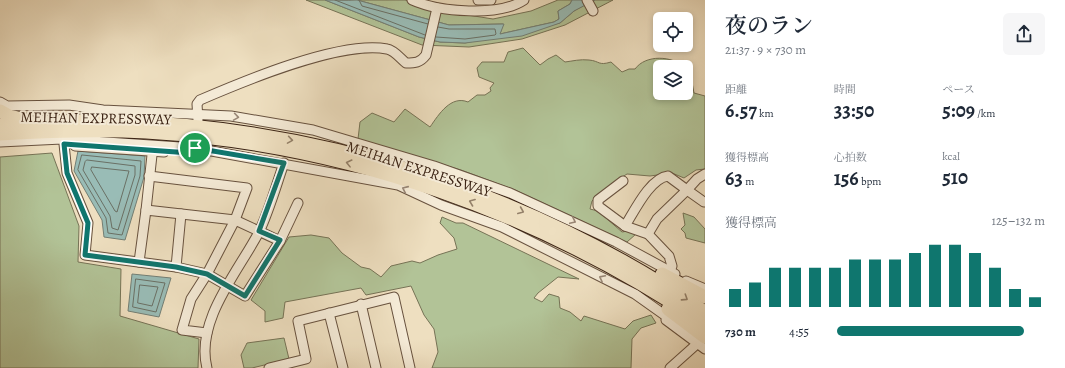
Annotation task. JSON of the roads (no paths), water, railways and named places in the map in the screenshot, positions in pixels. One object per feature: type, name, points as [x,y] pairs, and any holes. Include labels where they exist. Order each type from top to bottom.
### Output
[{"type":"highway","points":[[0,112],[23,119],[126,119],[185,126]]},
{"type":"highway","name":"MEIHAN EXPRESSWAY","points":[[0,124],[107,121],[185,126],[268,137],[353,154],[466,189],[578,236],[652,277],[705,312]]},
{"type":"highway","name":"MEIHAN EXPRESSWAY","points":[[0,134],[68,130],[146,132],[261,145],[325,157],[382,172],[460,197],[496,211],[609,265],[646,286],[705,324]]},
{"type":"highway","points":[[496,211],[603,266],[648,294],[703,344]]},
{"type":"highway","points":[[578,236],[648,266],[705,297]]},
{"type":"street","points":[[412,0],[436,8],[476,10],[505,8],[517,5],[524,0]]},
{"type":"street","points":[[478,0],[491,0]]},
{"type":"street","points":[[587,0],[593,11]]},
{"type":"street","points":[[198,117],[197,104],[200,100],[291,65],[345,51],[374,48],[392,50],[406,63],[415,64],[421,61],[426,55],[436,8]]},
{"type":"street","points":[[0,102],[7,106],[19,107],[69,105],[102,110],[198,117],[231,116],[313,130],[434,166],[510,193],[616,242],[686,281],[705,289]]},
{"type":"street","points":[[0,142],[62,139],[195,146],[398,185],[441,205],[502,227],[624,289],[659,310],[703,344],[670,368]]},
{"type":"street","points":[[0,148],[64,144],[190,153],[195,146]]},
{"type":"street","points":[[64,144],[67,173],[88,223],[85,255],[176,267],[207,274],[245,296],[280,240],[298,204]]},
{"type":"street","points":[[139,262],[152,155]]},
{"type":"street","points":[[207,368],[205,344],[207,333],[216,308],[259,231],[284,163]]},
{"type":"street","points":[[648,234],[657,219],[697,179],[705,174]]},
{"type":"street","points":[[149,176],[247,188],[235,220],[207,274],[191,299],[182,330],[207,333]]},
{"type":"street","points":[[625,226],[651,187],[662,177],[668,176],[704,202]]},
{"type":"street","points":[[623,181],[598,200],[598,206],[625,226],[648,234],[669,256],[672,266],[670,271]]},
{"type":"street","points":[[146,210],[235,220],[280,240]]},
{"type":"street","points":[[176,267],[181,214]]},
{"type":"street","points":[[271,368],[307,363],[298,321],[361,304],[394,297],[410,368]]},
{"type":"street","points":[[361,304],[376,368]]},
{"type":"street","points":[[329,313],[343,368]]},
{"type":"water","points":[[325,0],[357,0],[449,25],[504,24],[500,34],[554,22],[559,19],[558,11],[570,4],[572,0],[595,0],[574,11],[560,23],[522,36],[465,43],[440,42],[419,37]]},
{"type":"water","points":[[78,151],[145,156],[144,177],[125,240],[104,237],[102,220],[74,171]]},
{"type":"water","points":[[132,274],[171,278],[159,317],[128,311]]}]
